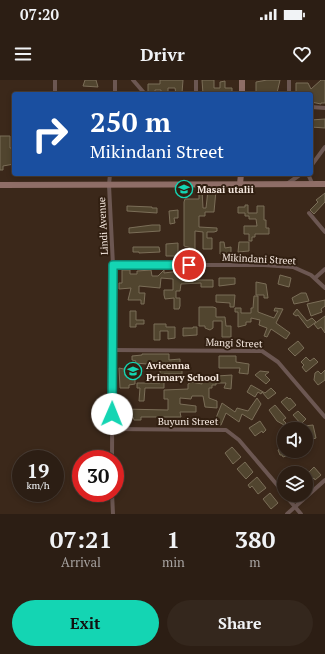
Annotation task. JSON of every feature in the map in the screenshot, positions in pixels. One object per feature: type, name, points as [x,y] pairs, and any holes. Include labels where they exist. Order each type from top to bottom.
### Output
[{"type":"main road","points":[[242,80],[242,92]]},
{"type":"main road","points":[[240,184],[241,176]]},
{"type":"main road","points":[[0,185],[325,184]]},
{"type":"street","points":[[55,80],[55,92]]},
{"type":"street","points":[[115,80],[115,92]]},
{"type":"street","points":[[133,80],[143,92]]},
{"type":"street","points":[[196,80],[196,92]]},
{"type":"street","points":[[289,80],[289,92]]},
{"type":"street","points":[[313,107],[325,108]]},
{"type":"street","points":[[313,163],[325,147]]},
{"type":"street","name":"Lindi Avenue","points":[[110,176],[113,265],[112,450]]},
{"type":"street","points":[[287,184],[298,176]]},
{"type":"street","points":[[309,176],[312,183]]},
{"type":"street","points":[[310,213],[325,232]]},
{"type":"street","name":"Mikindani Street","points":[[113,265],[283,266],[302,270],[315,278],[325,288]]},
{"type":"street","points":[[315,278],[325,269]]},
{"type":"street","name":"Mangi Street","points":[[113,350],[258,350],[266,352],[278,362],[325,417]]},
{"type":"street","name":"Buyuni Street","points":[[112,429],[226,430],[239,440],[277,485]]},
{"type":"street","points":[[287,514],[325,480]]},
{"type":"street","points":[[112,502],[113,514]]},
{"type":"street","name":"Buyuni Street","points":[[291,502],[301,514]]},
{"type":"building","points":[[85,80],[96,80],[98,87],[83,86]]},
{"type":"building","points":[[160,80],[183,80],[182,92],[176,92],[175,88],[168,88],[168,92],[155,90],[155,92],[148,92],[148,84],[160,84]]},
{"type":"building","points":[[202,80],[214,80],[214,88],[220,88],[220,82],[225,81],[225,88],[232,88],[232,92],[203,92]]},
{"type":"building","points":[[280,80],[277,92],[256,92],[256,82]]},
{"type":"building","points":[[321,80],[325,80],[325,103],[313,102],[313,92],[296,92],[296,83],[308,83],[311,89]]},
{"type":"building","points":[[325,119],[325,128],[313,127],[313,120]]},
{"type":"building","points":[[0,136],[10,136],[12,164],[3,166],[3,170],[0,170]]},
{"type":"building","points":[[199,190],[202,190],[203,208],[206,208],[208,190],[216,190],[214,212],[205,212],[205,216],[199,216],[199,227],[217,228],[217,231],[207,232],[207,238],[212,238],[212,249],[203,249],[203,232],[195,231],[195,249],[184,246],[184,202],[185,199],[199,199]]},
{"type":"building","points":[[325,193],[325,202],[314,214],[310,210],[318,202],[316,200]]},
{"type":"building","points":[[245,205],[248,205],[248,213],[257,213],[257,206],[264,206],[264,220],[266,220],[266,228],[269,228],[269,234],[255,234],[255,237],[252,237],[252,241],[249,241],[249,234],[244,234],[244,226],[257,226],[256,219],[249,219],[249,216],[245,216],[245,213],[238,213],[238,207],[245,207]]},
{"type":"building","points":[[127,206],[157,208],[157,213],[127,211]]},
{"type":"building","points":[[178,210],[178,218],[174,218],[175,223],[170,224],[169,211]]},
{"type":"building","points":[[160,225],[160,231],[129,233],[129,228]]},
{"type":"building","points":[[220,242],[224,242],[225,248],[231,247],[231,254],[220,254]]},
{"type":"building","points":[[239,242],[249,242],[249,251],[238,252]]},
{"type":"building","points":[[178,243],[178,256],[166,256],[166,244]]},
{"type":"building","points":[[133,247],[159,247],[160,252],[133,252]]},
{"type":"building","points":[[122,270],[130,270],[130,274],[137,274],[137,271],[151,270],[152,276],[158,276],[164,270],[164,273],[180,271],[180,278],[197,277],[197,280],[213,280],[213,287],[201,287],[201,283],[181,284],[180,291],[176,291],[176,298],[180,298],[180,306],[179,309],[174,309],[174,298],[165,299],[164,295],[164,290],[173,290],[173,279],[161,278],[160,288],[139,286],[139,293],[145,293],[144,304],[141,304],[141,300],[128,300],[131,288],[119,289],[119,283],[122,283]]},
{"type":"building","points":[[280,275],[291,278],[289,287],[278,284]]},
{"type":"building","points":[[219,278],[235,278],[235,284],[219,286]]},
{"type":"building","points":[[256,282],[266,284],[268,298],[264,298],[264,295],[256,295]]},
{"type":"building","points":[[301,293],[306,293],[309,301],[294,304],[292,298]]},
{"type":"building","points":[[216,295],[235,295],[234,307],[230,307],[230,303],[216,302]]},
{"type":"building","points":[[254,296],[258,296],[258,312],[274,318],[278,311],[274,311],[275,308],[283,309],[276,323],[290,333],[286,339],[271,329],[267,337],[264,336],[267,328],[259,325],[260,320],[251,318],[251,322],[246,322],[246,325],[238,327],[238,312],[235,312],[235,308],[241,308],[241,313],[251,313]]},
{"type":"building","points":[[325,300],[325,306],[321,309],[322,312],[311,316],[307,304]]},
{"type":"building","points":[[199,307],[216,308],[216,317],[225,317],[226,326],[231,326],[231,337],[222,337],[222,321],[213,321],[213,328],[210,330],[205,328],[205,326],[199,326]]},
{"type":"building","points":[[297,309],[307,321],[312,318],[316,322],[308,328],[298,315],[296,316],[293,314]]},
{"type":"building","points":[[130,311],[136,311],[136,320],[144,320],[144,324],[136,324],[136,327],[130,327]]},
{"type":"building","points":[[325,316],[325,333],[321,327],[318,329],[314,324]]},
{"type":"building","points":[[154,324],[166,324],[166,327],[175,327],[175,338],[168,339],[168,331],[160,331],[160,340],[154,340]]},
{"type":"building","points":[[197,327],[197,335],[183,336],[183,328]]},
{"type":"building","points":[[298,341],[304,348],[295,356],[288,349]]},
{"type":"building","points":[[142,354],[169,354],[169,360],[180,359],[180,369],[182,369],[182,374],[164,374],[164,388],[145,388],[144,401],[139,401],[140,388],[137,388],[137,383],[160,383],[160,365],[135,363],[136,361],[132,360],[132,356]]},
{"type":"building","points":[[219,356],[236,356],[236,362],[249,364],[248,374],[239,373],[240,368],[219,368]]},
{"type":"building","points":[[306,357],[310,361],[314,358],[318,362],[306,372],[302,367],[304,365],[301,362]]},
{"type":"building","points":[[119,368],[133,371],[135,375],[135,384],[129,385],[129,388],[120,388]]},
{"type":"building","points":[[325,370],[325,380],[318,385],[314,380],[315,373],[318,371],[321,374]]},
{"type":"building","points":[[260,371],[269,372],[265,375],[270,380],[266,384],[255,375]]},
{"type":"building","points":[[232,375],[231,389],[224,388],[226,383],[216,383],[216,385],[212,385],[212,388],[209,388],[209,398],[217,401],[217,408],[205,407],[203,396],[192,396],[191,399],[180,398],[180,404],[196,406],[196,412],[180,412],[181,417],[163,417],[163,425],[158,425],[158,417],[141,417],[141,420],[134,420],[133,417],[122,417],[122,409],[168,410],[168,399],[164,399],[164,390],[188,389],[188,384],[191,382],[202,384],[202,377]]},
{"type":"building","points":[[251,385],[265,393],[271,388],[276,393],[268,399],[262,392],[261,394],[258,392],[255,397],[247,392]]},
{"type":"building","points":[[287,397],[289,399],[290,398],[296,405],[289,411],[281,402]]},
{"type":"building","points":[[257,398],[261,404],[252,420],[242,414],[239,422],[226,413],[221,425],[214,423],[222,403],[235,412],[237,408],[248,411]]},
{"type":"building","points":[[275,405],[286,418],[283,420],[285,422],[277,421],[269,410]]},
{"type":"building","points":[[298,411],[306,419],[303,422],[299,422],[293,415]]},
{"type":"building","points":[[260,421],[266,430],[255,436],[249,428]]},
{"type":"building","points":[[313,425],[316,438],[313,439]]},
{"type":"building","points":[[232,447],[241,457],[233,464],[225,453]]},
{"type":"building","points":[[245,462],[253,472],[246,479],[237,469]]},
{"type":"building","points":[[314,467],[321,475],[315,480],[314,478],[313,479]]},
{"type":"building","points":[[257,477],[266,488],[258,494],[252,486],[250,488],[248,485]]},
{"type":"building","points":[[270,493],[278,503],[271,509],[263,499]]},
{"type":"place","name":"Masai utalii","points":[[184,189]]},
{"type":"place","name":"Avicenna Primary School","points":[[133,371]]},
{"type":"route","points":[[112,414],[113,265],[189,265]]}]
